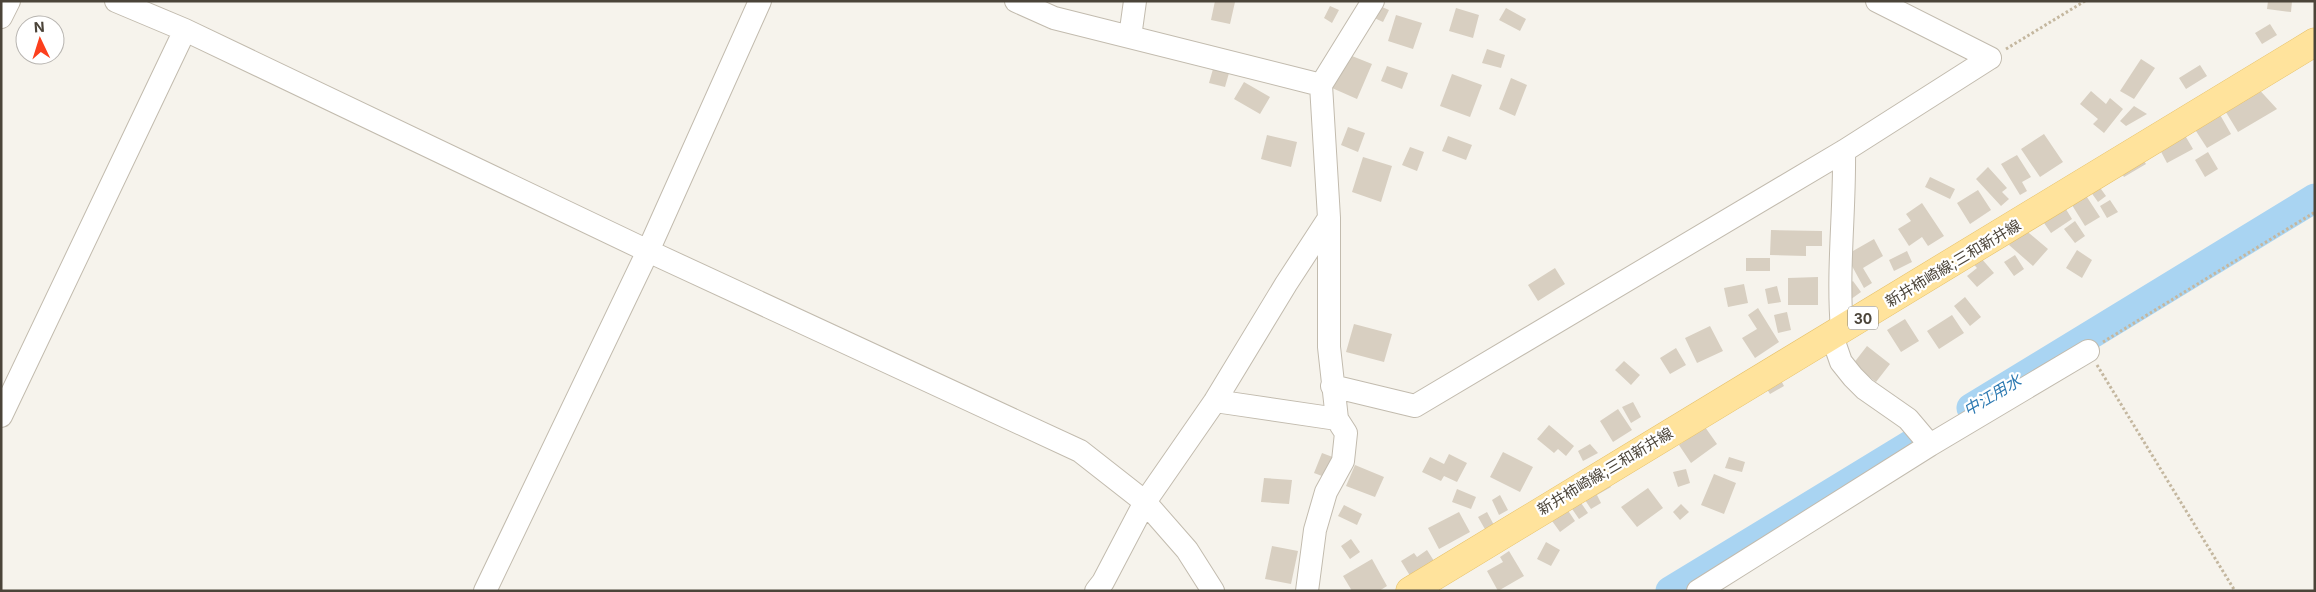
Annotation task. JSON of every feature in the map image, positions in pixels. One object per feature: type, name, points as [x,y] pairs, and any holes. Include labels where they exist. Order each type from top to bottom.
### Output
[{"type":"main road","name":"新井柿崎線;三和新井線","points":[[1410,591],[1674,429],[1837,333],[2315,42]]},
{"type":"street","points":[[1,17],[8,1]]},
{"type":"street","points":[[116,1],[185,30],[648,251],[1080,451],[1145,502],[1187,550],[1213,591]]},
{"type":"street","points":[[485,591],[648,251],[760,1]]},
{"type":"street","points":[[1016,1],[1054,18],[1321,86]]},
{"type":"street","points":[[1130,37],[1135,1]]},
{"type":"street","points":[[1307,591],[1316,530],[1326,492],[1343,461],[1346,433],[1337,419],[1329,347],[1329,218],[1321,86],[1373,1]]},
{"type":"street","points":[[1876,1],[1990,58]]},
{"type":"street","points":[[1,416],[185,30]]},
{"type":"street","points":[[1332,386],[1415,406],[1844,151],[1990,58]]},
{"type":"street","points":[[1844,151],[1837,333],[1841,362],[1853,378],[1865,389],[1908,419],[1930,444]]},
{"type":"street","points":[[1096,591],[1103,582],[1145,502],[1216,401],[1286,284],[1329,218]]},
{"type":"street","points":[[1698,591],[1930,444],[2088,351]]},
{"type":"street","points":[[1216,401],[1337,419]]},
{"type":"path","points":[[1990,58],[2085,1]]},
{"type":"path","points":[[2235,591],[2088,351],[2315,212]]},
{"type":"building","points":[[1215,1],[1235,2],[1230,24],[1211,20]]},
{"type":"building","points":[[2268,1],[2292,1],[2291,12],[2267,9]]},
{"type":"building","points":[[1375,4],[1389,10],[1383,22],[1370,16]]},
{"type":"building","points":[[1330,6],[1339,10],[1332,23],[1324,18]]},
{"type":"building","points":[[1456,8],[1479,15],[1473,38],[1449,31]]},
{"type":"building","points":[[1506,8],[1526,19],[1520,31],[1499,20]]},
{"type":"building","points":[[1396,15],[1422,23],[1413,49],[1388,41]]},
{"type":"building","points":[[2270,24],[2277,35],[2262,44],[2255,33]]},
{"type":"building","points":[[1487,49],[1505,55],[1501,68],[1482,63]]},
{"type":"building","points":[[1347,54],[1372,64],[1357,99],[1332,88]]},
{"type":"building","points":[[2141,59],[2155,68],[2134,99],[2120,91]]},
{"type":"building","points":[[2200,65],[2207,76],[2186,89],[2179,78]]},
{"type":"building","points":[[1387,66],[1408,73],[1402,89],[1381,81]]},
{"type":"building","points":[[1213,69],[1229,73],[1225,87],[1209,83]]},
{"type":"building","points":[[1452,74],[1482,85],[1470,117],[1440,106]]},
{"type":"building","points":[[1511,78],[1527,85],[1515,116],[1499,109]]},
{"type":"building","points":[[1244,82],[1270,97],[1260,114],[1234,99]]},
{"type":"building","points":[[2254,84],[2277,109],[2238,132],[2221,104]]},
{"type":"building","points":[[2091,91],[2106,104],[2110,98],[2123,109],[2104,133],[2093,124],[2098,119],[2080,104]]},
{"type":"building","points":[[2134,106],[2147,114],[2126,126],[2120,121]]},
{"type":"building","points":[[2219,113],[2231,134],[2207,148],[2194,128]]},
{"type":"building","points":[[1348,127],[1365,133],[1358,152],[1341,145]]},
{"type":"building","points":[[2183,132],[2193,149],[2167,163],[2158,146]]},
{"type":"building","points":[[2044,134],[2063,162],[2040,177],[2021,149]]},
{"type":"building","points":[[1267,135],[1297,142],[1291,167],[1261,159]]},
{"type":"building","points":[[1448,136],[1472,145],[1466,160],[1442,151]]},
{"type":"building","points":[[1410,147],[1424,152],[1417,171],[1402,165]]},
{"type":"building","points":[[2138,152],[2146,164],[2124,177],[2116,165]]},
{"type":"building","points":[[2208,152],[2218,169],[2205,177],[2195,160]]},
{"type":"building","points":[[2017,155],[2031,177],[2022,182],[2027,191],[2020,195],[2001,164]]},
{"type":"building","points":[[1363,157],[1392,166],[1381,202],[1352,192]]},
{"type":"building","points":[[1988,167],[2007,188],[2002,192],[2009,199],[2001,206],[1976,179]]},
{"type":"building","points":[[1930,177],[1955,189],[1950,199],[1925,187]]},
{"type":"building","points":[[2096,182],[2106,196],[2098,202],[2088,188]]},
{"type":"building","points":[[2081,188],[2100,217],[2085,226],[2067,197]]},
{"type":"building","points":[[1978,190],[1991,210],[1970,224],[1957,203]]},
{"type":"building","points":[[2059,198],[2072,219],[2051,233],[2037,213]]},
{"type":"building","points":[[2110,200],[2118,212],[2107,218],[2100,206]]},
{"type":"building","points":[[1922,203],[1944,236],[1928,246],[1922,237],[1909,246],[1898,229],[1911,221],[1906,214]]},
{"type":"building","points":[[2075,221],[2085,236],[2075,243],[2064,229]]},
{"type":"building","points":[[2023,228],[2048,249],[2033,266],[2009,245]]},
{"type":"building","points":[[1771,230],[1822,231],[1822,246],[1806,246],[1806,256],[1770,255]]},
{"type":"building","points":[[1874,239],[1883,256],[1863,268],[1872,283],[1864,288],[1846,255]]},
{"type":"building","points":[[2077,250],[2092,260],[2082,278],[2066,268]]},
{"type":"building","points":[[1907,251],[1912,262],[1894,271],[1889,260]]},
{"type":"building","points":[[1975,251],[1994,273],[1977,287],[1967,276],[1977,268],[1968,258]]},
{"type":"building","points":[[2015,255],[2024,269],[2014,276],[2004,262]]},
{"type":"building","points":[[1746,258],[1770,258],[1770,271],[1746,271]]},
{"type":"building","points":[[1555,268],[1565,284],[1538,301],[1528,285]]},
{"type":"building","points":[[1818,277],[1818,305],[1788,305],[1788,278]]},
{"type":"building","points":[[1853,281],[1861,292],[1847,302],[1839,291]]},
{"type":"building","points":[[1744,284],[1748,303],[1728,307],[1724,288]]},
{"type":"building","points":[[1777,286],[1781,302],[1768,304],[1765,289]]},
{"type":"building","points":[[1965,297],[1981,317],[1970,326],[1954,306]]},
{"type":"building","points":[[1758,308],[1779,342],[1755,358],[1742,338],[1757,329],[1748,315]]},
{"type":"building","points":[[1787,312],[1791,330],[1778,333],[1774,315]]},
{"type":"building","points":[[1952,315],[1964,333],[1939,349],[1927,331]]},
{"type":"building","points":[[1905,319],[1919,341],[1901,352],[1887,330]]},
{"type":"building","points":[[1354,324],[1392,334],[1384,362],[1346,352]]},
{"type":"building","points":[[1710,326],[1723,351],[1697,363],[1685,338]]},
{"type":"building","points":[[1867,346],[1890,364],[1876,382],[1853,364]]},
{"type":"building","points":[[1676,348],[1686,365],[1670,374],[1660,358]]},
{"type":"building","points":[[1624,361],[1640,375],[1631,385],[1615,370]]},
{"type":"building","points":[[1777,373],[1784,386],[1770,394],[1762,381]]},
{"type":"building","points":[[1633,402],[1641,417],[1631,423],[1622,407]]},
{"type":"building","points":[[1618,409],[1632,430],[1613,442],[1600,421]]},
{"type":"building","points":[[1549,425],[1574,446],[1566,456],[1558,449],[1554,453],[1537,439]]},
{"type":"building","points":[[1705,427],[1717,444],[1691,463],[1679,445]]},
{"type":"building","points":[[1590,444],[1598,453],[1583,461],[1578,451]]},
{"type":"building","points":[[1503,452],[1533,467],[1520,492],[1490,477]]},
{"type":"building","points":[[1322,453],[1338,459],[1330,479],[1314,473]]},
{"type":"building","points":[[1449,454],[1467,463],[1457,482],[1444,476],[1441,481],[1422,472],[1430,457],[1444,464]]},
{"type":"building","points":[[1729,457],[1745,462],[1742,472],[1725,468]]},
{"type":"building","points":[[1355,465],[1384,477],[1375,497],[1346,486]]},
{"type":"building","points":[[1686,469],[1690,483],[1678,487],[1673,472]]},
{"type":"building","points":[[1714,474],[1736,483],[1724,514],[1701,505]]},
{"type":"building","points":[[1604,476],[1611,487],[1597,495],[1601,503],[1591,509],[1579,491]]},
{"type":"building","points":[[1264,478],[1292,480],[1289,504],[1261,502]]},
{"type":"building","points":[[1648,488],[1663,508],[1637,527],[1621,507]]},
{"type":"building","points":[[1457,489],[1476,497],[1471,509],[1452,502]]},
{"type":"building","points":[[1500,495],[1508,510],[1499,515],[1492,500]]},
{"type":"building","points":[[1577,497],[1588,513],[1579,519],[1568,503]]},
{"type":"building","points":[[1563,503],[1575,521],[1560,532],[1547,514]]},
{"type":"building","points":[[1681,504],[1689,512],[1680,520],[1673,512]]},
{"type":"building","points":[[1344,505],[1362,514],[1357,525],[1338,516]]},
{"type":"building","points":[[1459,512],[1470,532],[1439,549],[1428,528]]},
{"type":"building","points":[[1487,512],[1495,527],[1486,531],[1478,517]]},
{"type":"building","points":[[1351,539],[1360,552],[1350,559],[1341,546]]},
{"type":"building","points":[[1546,542],[1560,550],[1551,566],[1537,559]]},
{"type":"building","points":[[1272,546],[1298,551],[1291,584],[1265,579]]},
{"type":"building","points":[[1427,550],[1436,564],[1412,579],[1401,561],[1414,553],[1417,557]]},
{"type":"building","points":[[1509,551],[1524,576],[1498,591],[1487,571],[1503,562],[1500,557]]},
{"type":"building","points":[[1372,559],[1387,586],[1379,591],[1352,591],[1343,576]]},
{"type":"waterway","name":"中江用水","points":[[1971,408],[2315,198]]},
{"type":"waterway","name":"中江用水","points":[[1670,591],[1918,440]]}]
